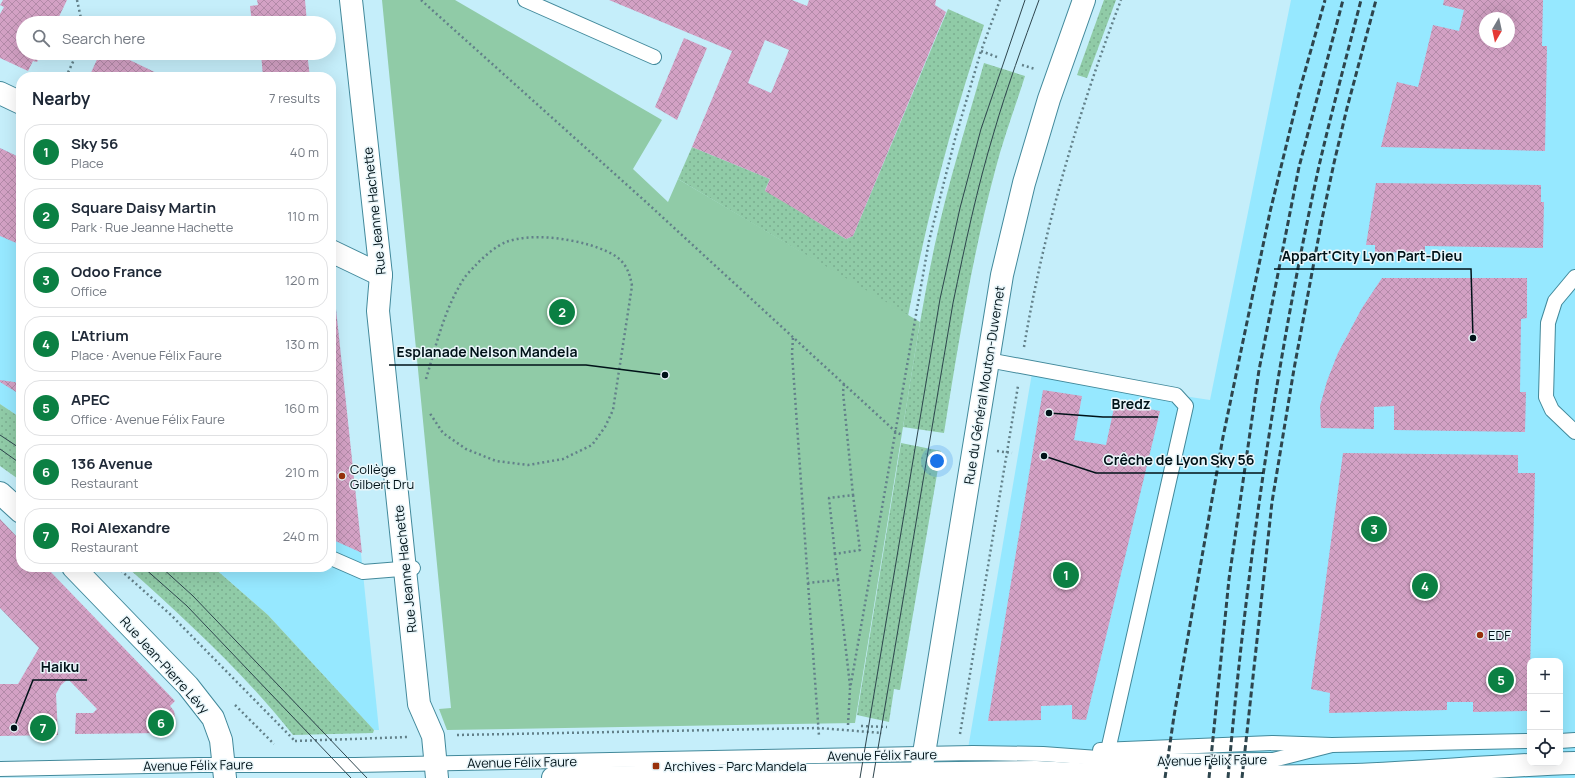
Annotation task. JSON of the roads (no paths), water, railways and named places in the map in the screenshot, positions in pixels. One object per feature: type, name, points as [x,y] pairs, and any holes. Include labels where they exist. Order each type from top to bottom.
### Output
[{"type":"street","name":"Rue Jeanne Hachette","points":[[351,0],[381,275],[378,311],[409,568],[419,704],[433,736],[436,771]]},
{"type":"street","name":"Rue du Général Mouton-Duvernet","points":[[922,769],[1002,275],[1024,183],[1056,76],[1084,0]]},
{"type":"street","points":[[0,93],[16,101]]},
{"type":"street","points":[[336,253],[381,275]]},
{"type":"street","points":[[0,493],[16,507]]},
{"type":"street","name":"Rue Jean-Pierre Lévy","points":[[79,572],[201,701],[213,718],[221,740],[224,771]]},
{"type":"street","name":"Avenue Félix Faure","points":[[553,778],[922,769],[1036,772],[1106,762],[1272,777],[1353,776],[1575,763]]},
{"type":"lane","points":[[525,0],[654,57]]},
{"type":"lane","points":[[1575,278],[1555,301],[1548,323],[1546,397],[1552,410],[1575,432]]},
{"type":"lane","points":[[988,360],[1176,395],[1186,406],[1106,762]]},
{"type":"lane","points":[[336,560],[363,572],[409,568]]},
{"type":"lane","points":[[1563,741],[1575,740]]},
{"type":"lane","name":"Avenue Félix Faure","points":[[0,769],[224,771],[355,765],[436,771],[922,769],[1043,754],[1106,762],[1273,760],[1332,746],[1527,741]]},
{"type":"tram line","points":[[860,778],[940,299],[960,208],[981,129],[1025,0]]},
{"type":"tram line","points":[[873,778],[953,303],[962,260],[977,195],[994,132],[1039,0]]},
{"type":"tram line","points":[[0,435],[16,446]]},
{"type":"tram line","points":[[0,449],[16,460]]},
{"type":"tram line","points":[[149,572],[187,606],[351,778]]},
{"type":"tram line","points":[[167,572],[193,596],[367,778]]},
{"type":"railway","points":[[1165,778],[1174,716],[1223,437],[1270,212],[1300,89],[1325,0]]},
{"type":"railway","points":[[1209,778],[1229,579],[1259,370],[1299,167],[1343,0]]},
{"type":"railway","points":[[1228,778],[1235,701],[1253,547],[1276,394],[1303,242],[1319,166],[1361,0]]},
{"type":"railway","points":[[1242,778],[1272,502],[1294,369],[1334,163],[1376,0]]},
{"type":"place","name":"Square Daisy Martin","points":[[562,312]]},
{"type":"place","name":"Appart'City Lyon Part-Dieu","points":[[1473,338]]},
{"type":"place","name":"Esplanade Nelson Mandela","points":[[665,375]]},
{"type":"place","name":"Bredz","points":[[1049,413]]},
{"type":"place","name":"Crêche de Lyon Sky 56","points":[[1044,456]]},
{"type":"place","name":"Collège Gilbert Dru","points":[[342,476]]},
{"type":"place","name":"Odoo France","points":[[1374,529]]},
{"type":"place","name":"Sky 56","points":[[1066,575]]},
{"type":"place","name":"L'Atrium","points":[[1425,586]]},
{"type":"place","name":"EDF","points":[[1480,635]]},
{"type":"place","name":"APEC","points":[[1501,680]]},
{"type":"place","name":"136 Avenue","points":[[161,723]]},
{"type":"place","name":"Haiku","points":[[14,728]]},
{"type":"place","name":"Roi Alexandre","points":[[43,728]]},
{"type":"place","name":"Archives - Parc Mandela","points":[[656,766]]}]
